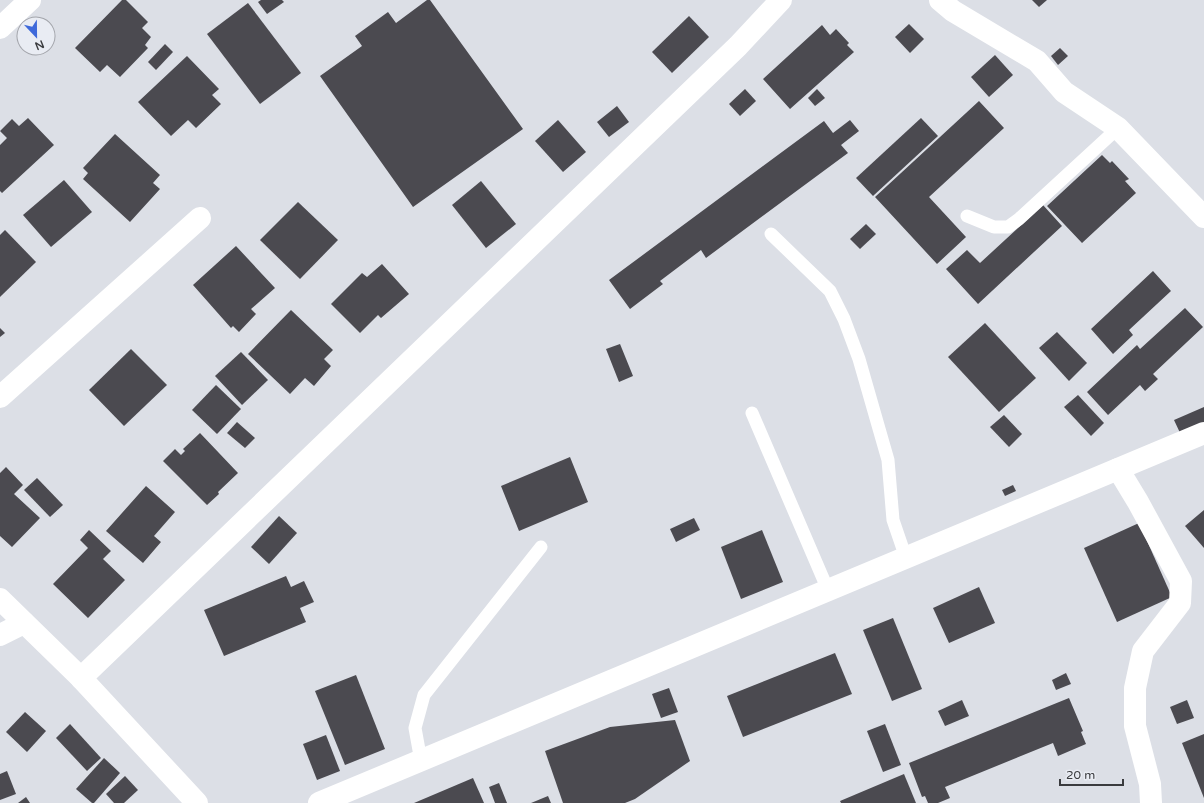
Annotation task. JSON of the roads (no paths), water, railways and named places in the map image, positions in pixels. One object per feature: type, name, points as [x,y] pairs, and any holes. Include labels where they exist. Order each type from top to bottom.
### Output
[{"type":"street","points":[[0,28],[30,0]]},
{"type":"street","points":[[81,678],[738,46],[781,0]]},
{"type":"street","points":[[940,0],[953,11],[1037,61],[1064,92],[1118,128],[1204,217]]},
{"type":"street","points":[[0,397],[200,218]]},
{"type":"street","points":[[319,803],[1204,433]]},
{"type":"street","points":[[1118,469],[1138,502],[1181,581],[1180,602],[1143,651],[1135,688],[1136,726],[1150,784],[1151,803]]},
{"type":"street","points":[[0,599],[81,678],[197,803]]},
{"type":"street","points":[[0,635],[24,623]]},
{"type":"lane","points":[[966,216],[994,227],[1008,227],[1019,220],[1118,128]]},
{"type":"lane","points":[[771,234],[830,291],[844,319],[859,359],[888,460],[893,520],[906,558]]},
{"type":"lane","points":[[752,413],[828,590]]},
{"type":"lane","points":[[421,761],[415,728],[424,695],[541,546]]}]
